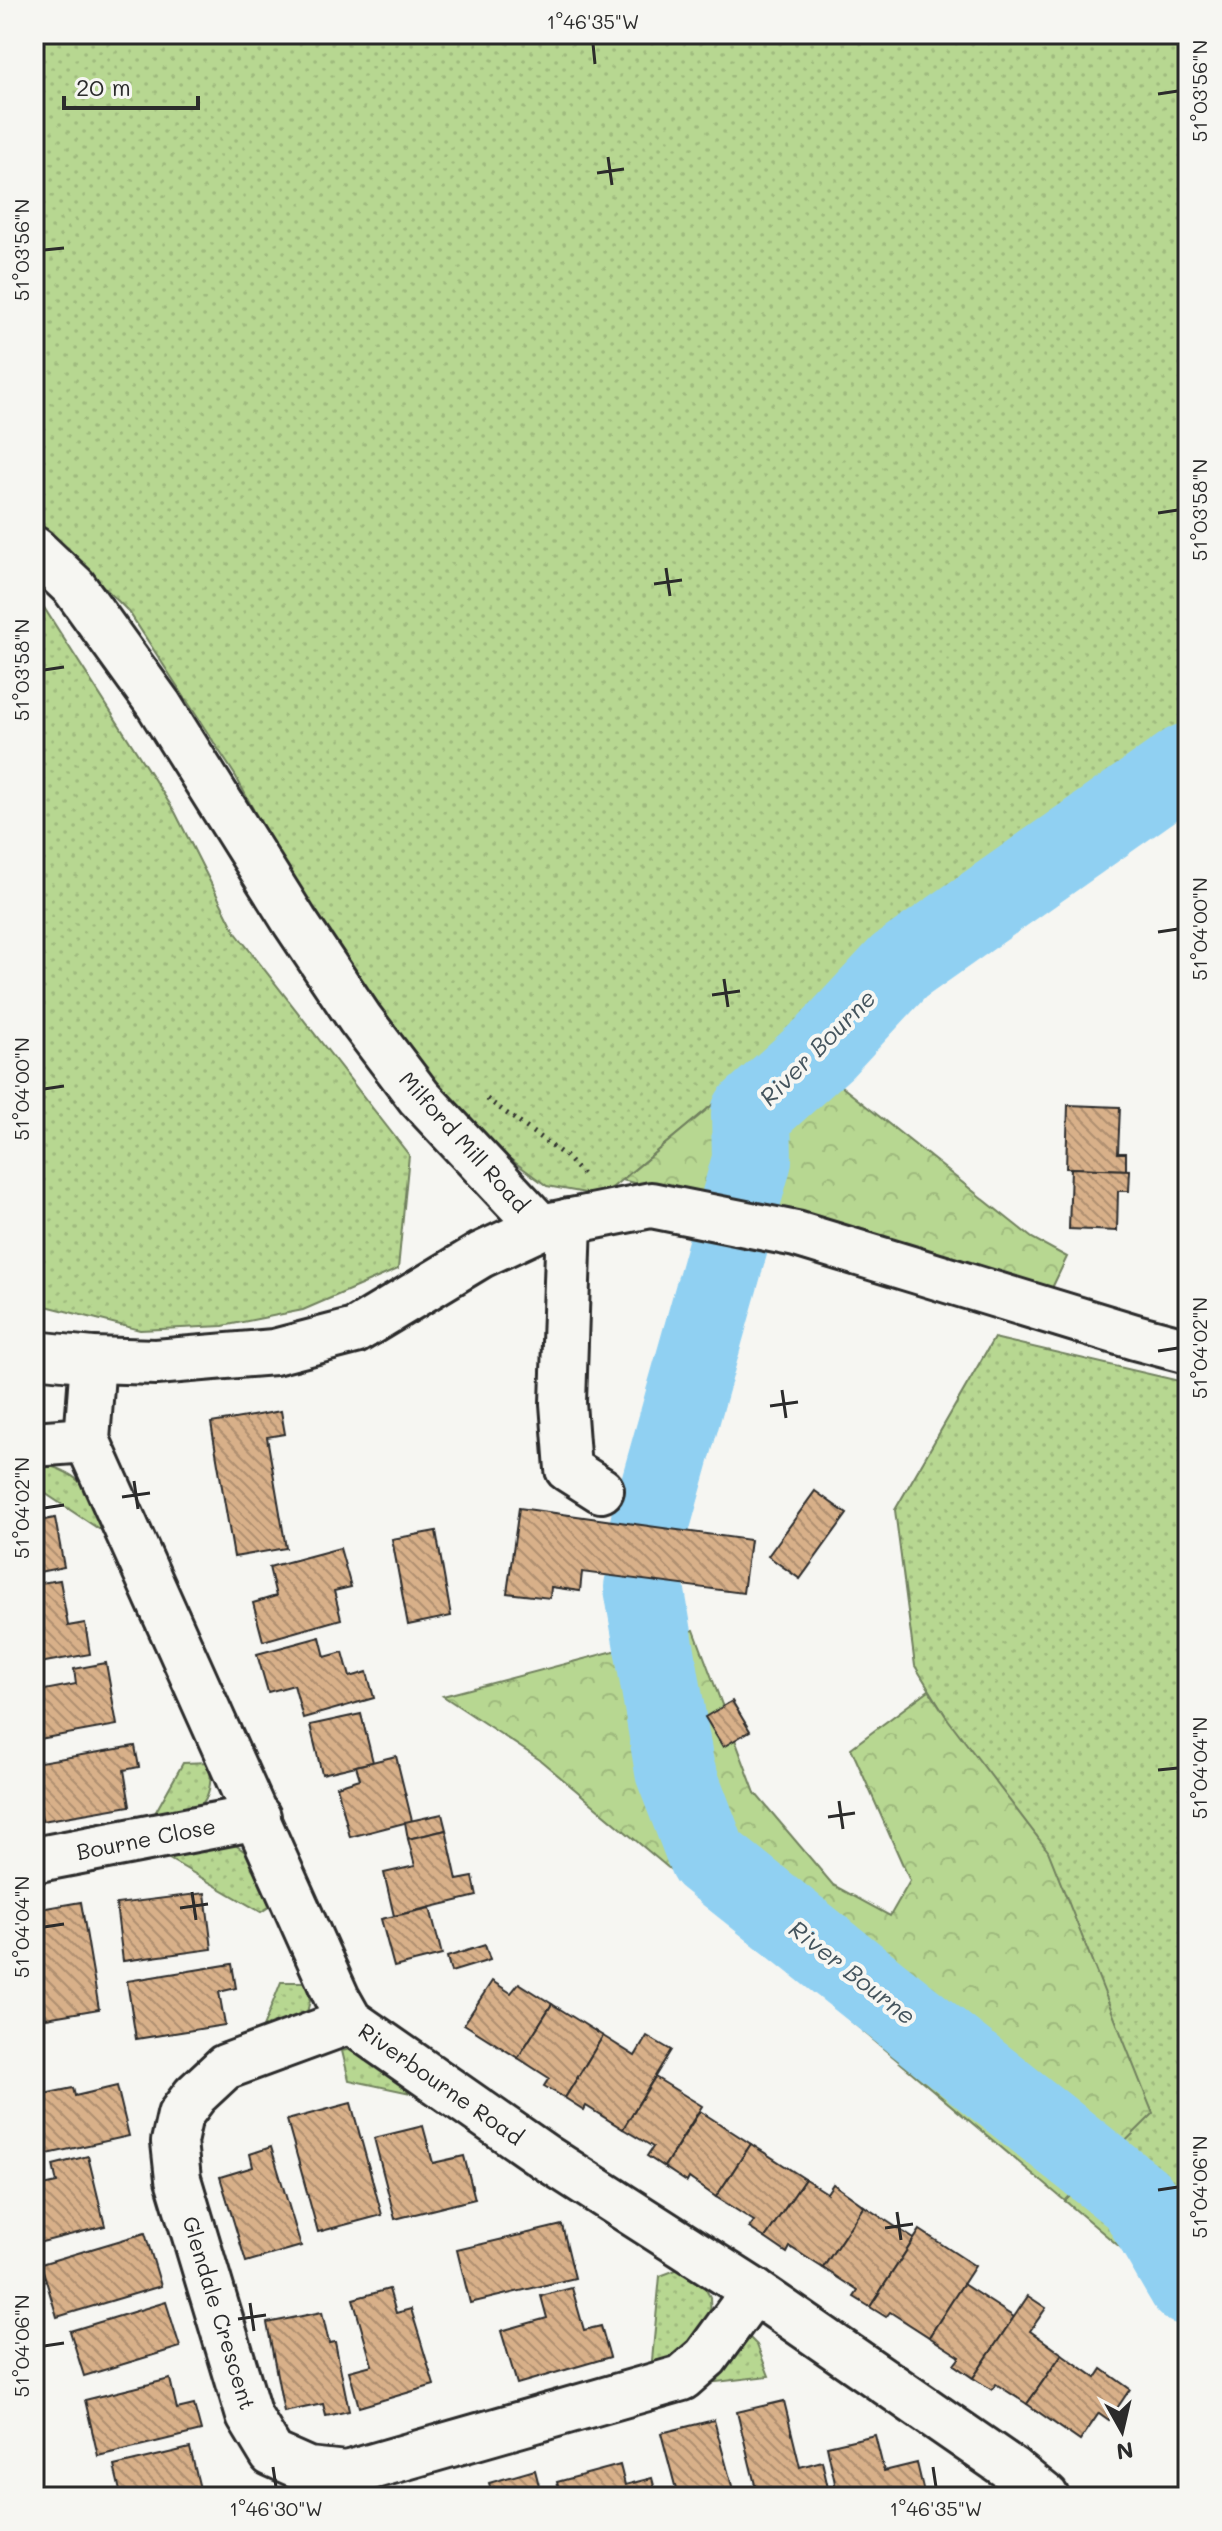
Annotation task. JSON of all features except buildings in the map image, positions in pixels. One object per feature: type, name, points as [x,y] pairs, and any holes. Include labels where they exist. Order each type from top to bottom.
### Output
[{"type":"street","name":"Milford Mill Road","points":[[34,549],[74,587],[159,705],[295,922],[360,1019],[419,1097],[555,1224]]},
{"type":"street","points":[[34,1354],[156,1362],[274,1352],[355,1331],[481,1255],[555,1224],[651,1205],[796,1234],[1188,1351]]},
{"type":"street","points":[[555,1224],[568,1469],[601,1490]]},
{"type":"street","name":"Riverbourne Road","points":[[93,1360],[87,1440],[350,2021],[545,2157],[754,2291],[1010,2468],[1046,2497]]},
{"type":"street","points":[[34,1444],[87,1440]]},
{"type":"street","name":"Bourne Close","points":[[34,1860],[258,1817]]},
{"type":"street","name":"Glendale Crescent","points":[[350,2021],[225,2067],[195,2095],[180,2115],[174,2142],[178,2179],[249,2416],[272,2454],[308,2470],[346,2474],[682,2378],[706,2357],[754,2291]]},
{"type":"green space","points":[[34,34],[1188,34],[1188,742],[1089,795],[602,1196],[547,1186],[494,1147],[436,1091],[334,961],[235,775],[129,612],[34,517]]},
{"type":"green space","points":[[34,598],[41,603],[175,812],[236,933],[409,1155],[398,1269],[303,1310],[223,1326],[140,1330],[34,1303]]},
{"type":"green space","points":[[787,1043],[1032,1238],[1067,1257],[1052,1288],[622,1180]]},
{"type":"green space","points":[[994,1338],[1188,1383],[1188,2304],[1065,2201],[1153,2113],[947,1718],[915,1666],[895,1510]]},
{"type":"green space","points":[[34,1462],[61,1470],[79,1482],[106,1525],[99,1529],[34,1486]]},
{"type":"green space","points":[[694,1630],[755,1793],[833,1885],[890,1916],[910,1881],[851,1748],[929,1690],[1048,1851],[1153,2114],[1065,2201],[540,1760],[443,1696]]},
{"type":"green space","points":[[210,1762],[209,1791],[198,1807],[178,1816],[150,1822],[183,1763]]},
{"type":"green space","points":[[234,1844],[248,1854],[272,1905],[261,1912],[157,1852]]},
{"type":"green space","points":[[281,1982],[306,1982],[310,2001],[306,2016],[258,2040]]},
{"type":"green space","points":[[342,2051],[366,2051],[413,2083],[415,2094],[349,2080]]},
{"type":"green space","points":[[681,2268],[702,2282],[710,2297],[711,2318],[699,2342],[651,2371],[660,2276]]},
{"type":"green space","points":[[745,2333],[757,2345],[769,2376],[699,2384]]},
{"type":"waterway","name":"River Bourne","points":[[650,1524],[752,1160],[751,1114],[824,1048],[899,967],[1188,763]]},
{"type":"waterway","name":"River Bourne","points":[[644,1587],[675,1771],[708,1858],[1138,2200],[1188,2286]]}]
